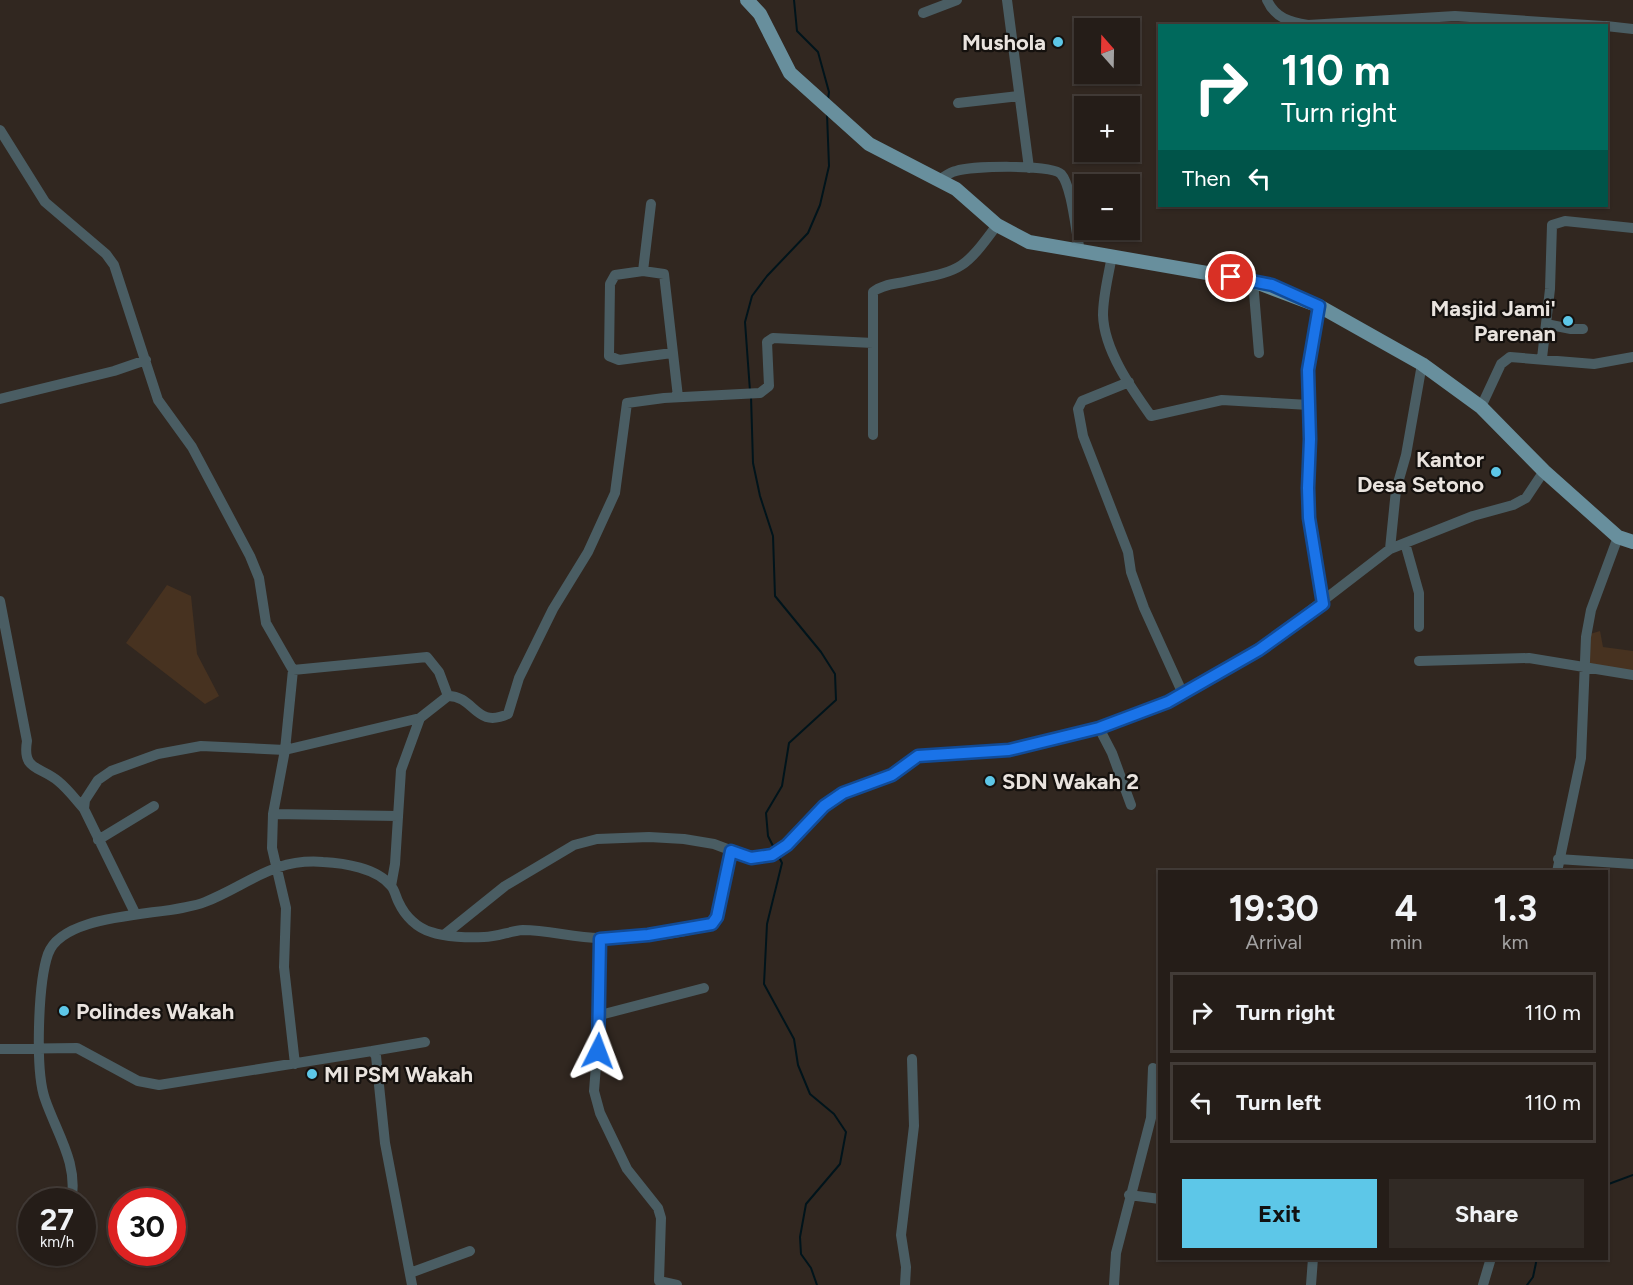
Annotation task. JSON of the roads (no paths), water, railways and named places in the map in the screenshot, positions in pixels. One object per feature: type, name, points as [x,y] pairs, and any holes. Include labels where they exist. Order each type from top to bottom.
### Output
[{"type":"main road","points":[[747,0],[766,24],[790,73],[812,93],[880,152],[967,196],[997,225],[1023,240],[1253,281],[1319,306],[1422,364],[1481,407],[1544,471],[1618,537],[1633,542]]},
{"type":"street","points":[[922,13],[957,0]]},
{"type":"street","points":[[1007,0],[1029,168]]},
{"type":"street","points":[[1267,0],[1272,10],[1288,21],[1303,24]]},
{"type":"street","points":[[1324,24],[1455,16],[1575,24]]},
{"type":"street","points":[[1608,26],[1633,29]]},
{"type":"street","points":[[958,103],[1019,96]]},
{"type":"street","points":[[0,129],[45,202],[106,254],[114,265],[158,400],[192,447],[250,556],[259,579],[266,623],[293,670],[285,750],[273,814],[272,848],[286,908],[284,967],[295,1064]]},
{"type":"street","points":[[939,180],[955,171],[1054,169],[1064,179],[1080,251]]},
{"type":"street","points":[[643,271],[651,204]]},
{"type":"street","points":[[1542,358],[1550,289],[1554,223],[1565,221],[1633,228]]},
{"type":"street","points":[[873,435],[873,292],[888,285],[958,269],[975,255],[997,225]]},
{"type":"street","points":[[1112,255],[1103,318],[1111,348],[1151,416],[1155,417],[1222,400],[1309,405]]},
{"type":"street","points":[[672,352],[630,360],[619,360],[609,356],[607,347],[612,278],[623,273],[643,271],[664,274],[678,397]]},
{"type":"street","points":[[1253,281],[1260,353]]},
{"type":"street","points":[[1319,306],[1308,370],[1309,518],[1323,604]]},
{"type":"street","points":[[1546,324],[1583,329]]},
{"type":"street","points":[[448,696],[461,699],[486,718],[497,719],[508,714],[528,658],[553,609],[588,552],[615,493],[625,430],[626,405],[630,402],[678,397],[748,394],[764,391],[770,381],[767,342],[773,338],[873,343]]},
{"type":"street","points":[[1481,407],[1505,359],[1517,356],[1594,364],[1633,357]]},
{"type":"street","points":[[0,399],[114,371],[146,360]]},
{"type":"street","points":[[1390,549],[1396,490],[1406,454],[1422,364]]},
{"type":"street","points":[[1129,382],[1082,401],[1079,417],[1092,463],[1128,552],[1131,572],[1144,608],[1183,694]]},
{"type":"street","points":[[444,935],[505,886],[556,853],[574,845],[597,839],[649,837],[714,844],[751,858],[772,855],[787,845],[833,799],[858,785],[892,775],[918,756],[1009,750],[1099,728],[1183,694],[1259,650],[1323,604],[1390,549],[1473,516],[1513,505],[1526,498],[1544,471]]},
{"type":"street","points":[[1557,870],[1571,814],[1581,758],[1586,637],[1591,610],[1618,537]]},
{"type":"street","points":[[1405,543],[1419,593],[1419,627]]},
{"type":"street","points":[[0,601],[27,741],[27,759],[33,767],[58,782],[84,809],[135,913]]},
{"type":"street","points":[[293,670],[427,657],[440,672],[448,696]]},
{"type":"street","points":[[1419,661],[1529,658],[1633,675]]},
{"type":"street","points":[[84,809],[85,801],[98,780],[111,771],[158,754],[201,746],[285,750],[420,718],[448,696]]},
{"type":"street","points":[[391,886],[395,864],[401,770],[420,718]]},
{"type":"street","points":[[1099,728],[1112,753],[1131,805]]},
{"type":"street","points":[[98,840],[154,806]]},
{"type":"street","points":[[273,814],[398,816]]},
{"type":"street","points":[[74,1188],[72,1168],[44,1098],[40,1048],[43,972],[49,951],[72,930],[135,913],[180,909],[204,903],[277,866],[291,862],[324,862],[360,868],[375,874],[391,886],[400,906],[416,925],[431,933],[484,937],[521,930],[600,939],[648,935],[712,924],[717,917],[731,851]]},
{"type":"street","points":[[1558,860],[1633,864]]},
{"type":"street","points":[[600,939],[600,1016],[594,1091],[600,1113],[627,1169],[657,1208],[661,1218],[659,1281],[677,1285]]},
{"type":"street","points":[[600,1016],[704,988]]},
{"type":"street","points":[[0,1049],[77,1048],[138,1081],[148,1084],[295,1064],[425,1042]]},
{"type":"street","points":[[372,1051],[375,1056],[385,1143],[412,1285]]},
{"type":"street","points":[[904,1285],[906,1267],[901,1235],[914,1126],[912,1059]]},
{"type":"street","points":[[1114,1285],[1116,1253],[1129,1195],[1143,1154],[1151,1118],[1153,1068]]},
{"type":"street","points":[[1129,1195],[1158,1199]]},
{"type":"street","points":[[410,1273],[470,1251]]},
{"type":"street","points":[[1311,1285],[1313,1260]]},
{"type":"street","points":[[1483,1285],[1490,1260]]},
{"type":"waterway","points":[[794,0],[797,31],[818,52],[829,92],[828,99]]},
{"type":"waterway","points":[[750,391],[745,322],[752,296],[767,276],[808,233],[820,205],[829,166],[827,114]]},
{"type":"waterway","points":[[751,396],[753,463],[760,496],[773,536],[775,596],[821,652],[835,674],[836,700],[789,743],[782,786],[766,813],[768,836],[775,850]]},
{"type":"waterway","points":[[778,855],[782,863],[767,924],[764,984],[794,1039],[798,1065],[810,1094],[834,1114],[846,1132],[840,1164],[806,1204],[800,1237],[801,1254],[811,1268],[817,1285]]},
{"type":"waterway","points":[[1608,1184],[1633,1175]]},
{"type":"waterway","points":[[1527,1285],[1533,1277],[1537,1260]]},
{"type":"place","name":"Mushola","points":[[1058,42]]},
{"type":"place","name":"Masjid Jami' Parenan","points":[[1568,321]]},
{"type":"place","name":"Kantor Desa Setono","points":[[1496,472]]},
{"type":"place","name":"SDN Wakah 2","points":[[990,781]]},
{"type":"place","name":"Polindes Wakah","points":[[64,1011]]},
{"type":"place","name":"MI PSM Wakah","points":[[312,1074]]}]
